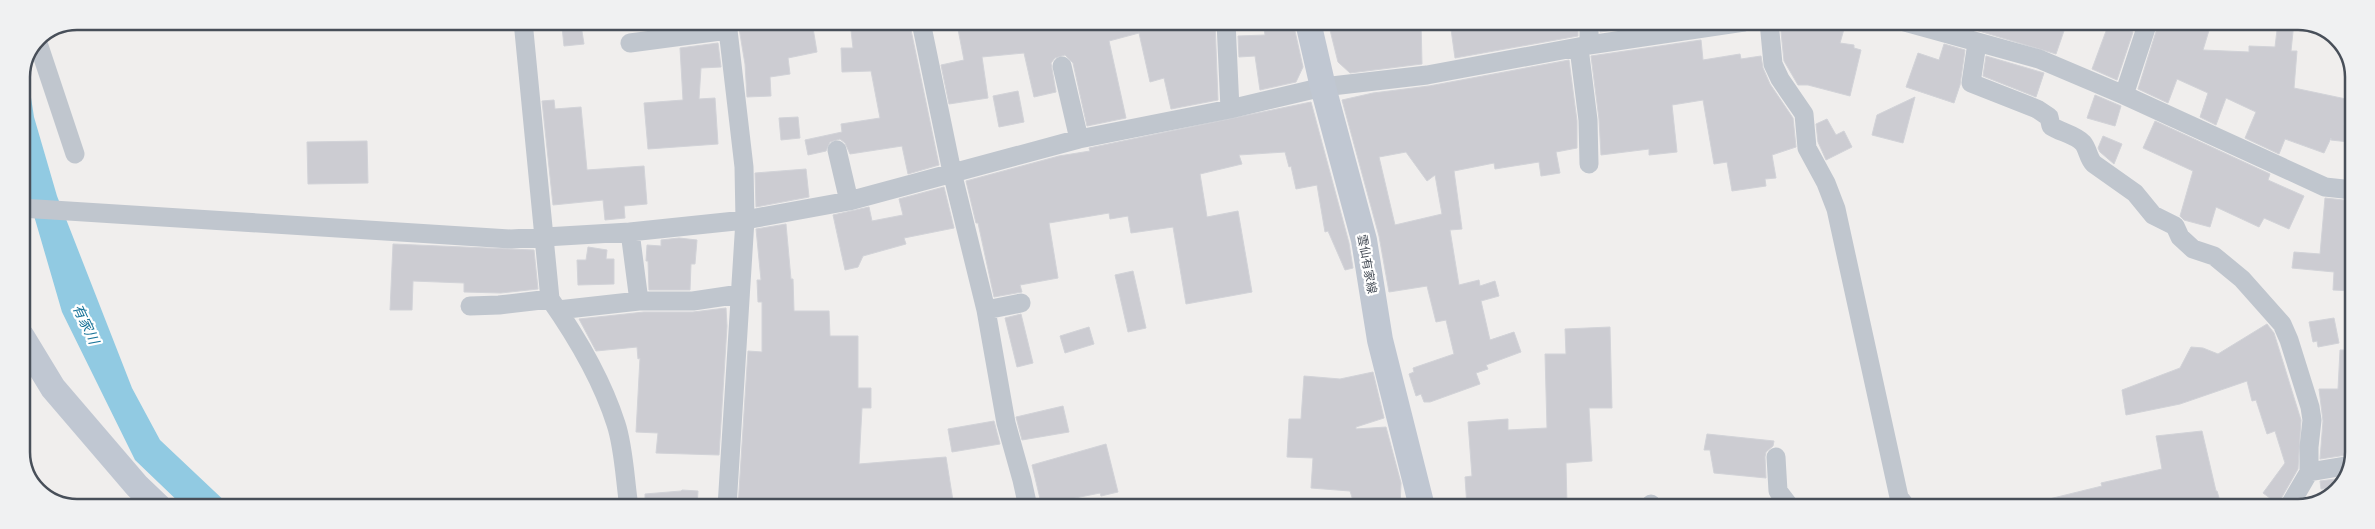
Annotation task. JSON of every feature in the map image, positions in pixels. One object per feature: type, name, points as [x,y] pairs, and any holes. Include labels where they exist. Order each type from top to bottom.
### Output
[{"type":"main road","name":"雲仙有家線","points":[[1310,30],[1364,240],[1380,340],[1420,499]]},
{"type":"main road","points":[[30,350],[53,388],[137,486],[151,499]]},
{"type":"street","points":[[524,30],[543,239],[554,304],[575,337],[603,392],[616,425],[628,499]]},
{"type":"street","points":[[630,43],[728,30],[744,167],[745,220],[728,499]]},
{"type":"street","points":[[923,30],[952,172],[986,310],[1006,423],[1026,499]]},
{"type":"street","points":[[1226,30],[1230,109]]},
{"type":"street","points":[[1587,30],[1584,46],[1589,164]]},
{"type":"street","points":[[30,208],[511,239],[543,239],[630,232],[745,220],[849,201],[1080,139],[1230,109],[1323,87],[1428,75],[1584,46],[1691,30]]},
{"type":"street","points":[[1769,30],[1773,64],[1780,79],[1804,114],[1808,148],[1826,183],[1836,209],[1900,499]]},
{"type":"street","points":[[1932,30],[2039,59],[2124,95],[2326,187],[2345,189]]},
{"type":"street","points":[[2124,95],[2145,30]]},
{"type":"street","points":[[1977,43],[1971,83],[1994,90],[2045,114],[2051,126],[2080,141],[2085,145],[2089,158],[2094,164],[2135,193],[2153,215],[2175,226],[2180,237],[2193,249],[2214,256],[2242,279],[2282,324],[2289,340],[2310,407],[2312,420],[2309,472],[2293,499]]},
{"type":"street","points":[[39,50],[75,154]]},
{"type":"street","points":[[1062,66],[1080,139]]},
{"type":"street","points":[[837,150],[849,201]]},
{"type":"street","points":[[630,232],[639,301]]},
{"type":"street","points":[[470,306],[693,301],[740,294]]},
{"type":"street","points":[[986,310],[1021,303]]},
{"type":"street","points":[[1776,457],[1778,491],[1784,499]]},
{"type":"street","points":[[2309,472],[2342,466]]},
{"type":"water","name":"有家川","points":[[30,91],[34,117],[57,196],[132,388],[160,440],[223,499],[176,499],[135,460],[62,312],[30,202]]},
{"type":"building","points":[[562,30],[582,30],[584,44],[564,46]]},
{"type":"building","points":[[739,30],[813,30],[817,52],[788,58],[790,74],[770,77],[771,96],[747,97],[745,64]]},
{"type":"building","points":[[851,30],[911,30],[939,165],[908,174],[902,146],[850,154],[845,143],[840,139],[830,142],[826,151],[808,155],[805,140],[842,132],[841,124],[880,118],[871,71],[842,72],[841,48],[853,48]]},
{"type":"building","points":[[958,30],[1215,30],[1218,100],[1171,109],[1164,78],[1150,82],[1139,33],[1109,41],[1126,118],[1087,126],[1073,63],[1065,55],[1055,58],[1051,63],[1056,92],[1034,97],[1024,53],[982,57],[988,98],[949,104],[941,65],[964,60]]},
{"type":"building","points":[[1264,30],[1295,30],[1303,67],[1296,82],[1260,90],[1255,56],[1239,57],[1238,36],[1265,35]]},
{"type":"building","points":[[1330,30],[1421,30],[1422,64],[1350,73],[1338,62]]},
{"type":"building","points":[[1451,30],[1578,30],[1578,36],[1455,58]]},
{"type":"building","points":[[1781,30],[1844,30],[1840,43],[1854,45],[1854,48],[1861,50],[1850,96],[1808,85],[1798,85],[1784,61]]},
{"type":"building","points":[[1976,30],[2064,30],[2056,54]]},
{"type":"building","points":[[2106,30],[2128,30],[2133,32],[2117,80],[2092,69]]},
{"type":"building","points":[[2156,30],[2209,30],[2203,50],[2249,52],[2249,46],[2275,47],[2277,30],[2293,30],[2291,51],[2297,51],[2294,88],[2345,99],[2345,142],[2331,140],[2331,138],[2324,153],[2285,139],[2279,154],[2245,138],[2256,112],[2226,98],[2216,125],[2200,117],[2208,93],[2177,79],[2168,103],[2138,89]]},
{"type":"building","points":[[1701,40],[1703,60],[1740,54],[1741,59],[1761,56],[1763,68],[1770,84],[1793,118],[1796,147],[1772,155],[1776,178],[1765,179],[1766,186],[1732,191],[1727,162],[1714,164],[1703,100],[1672,105],[1677,152],[1649,155],[1649,149],[1601,155],[1599,119],[1591,56]]},
{"type":"building","points":[[718,43],[721,67],[701,68],[699,99],[715,98],[718,144],[648,149],[644,103],[683,100],[680,48]]},
{"type":"building","points":[[1944,44],[1965,50],[1960,85],[1954,103],[1906,87],[1918,53],[1939,60]]},
{"type":"building","points":[[1986,56],[2044,73],[2036,97],[1983,76]]},
{"type":"building","points":[[1569,60],[1577,121],[1577,148],[1556,152],[1560,173],[1541,176],[1539,162],[1495,169],[1494,163],[1454,171],[1462,229],[1450,230],[1459,285],[1479,280],[1480,286],[1495,281],[1499,296],[1481,301],[1490,340],[1514,332],[1521,352],[1486,365],[1488,369],[1476,373],[1480,384],[1430,402],[1424,402],[1421,394],[1416,396],[1409,374],[1414,372],[1413,368],[1454,354],[1446,320],[1436,322],[1427,286],[1389,292],[1379,236],[1342,100],[1373,93],[1429,86]],"holes":[[[1406,152],[1427,181],[1435,175],[1442,214],[1395,225],[1379,157]]]},
{"type":"building","points":[[1018,91],[1024,122],[999,127],[993,96]]},
{"type":"building","points":[[2095,95],[2121,106],[2115,126],[2087,118]]},
{"type":"building","points":[[1915,97],[1903,143],[1872,135],[1877,115]]},
{"type":"building","points":[[554,100],[555,109],[581,107],[587,170],[644,166],[647,204],[624,206],[625,218],[605,220],[603,200],[553,205],[542,101]]},
{"type":"building","points":[[1311,102],[1349,243],[1353,268],[1345,270],[1328,231],[1325,232],[1317,185],[1296,189],[1291,166],[1289,167],[1285,152],[1239,155],[1242,164],[1200,174],[1207,217],[1238,211],[1252,292],[1186,304],[1173,227],[1131,233],[1128,216],[1110,219],[1109,213],[1049,223],[1058,278],[1020,285],[1022,292],[994,297],[978,223],[976,223],[966,181],[1059,156],[1090,151],[1089,148]]},
{"type":"building","points":[[798,117],[800,138],[781,140],[779,118]]},
{"type":"building","points":[[1827,119],[1836,135],[1844,131],[1852,147],[1826,160],[1818,142],[1816,124]]},
{"type":"building","points":[[2155,121],[2270,174],[2268,180],[2304,196],[2289,229],[2264,218],[2259,227],[2216,207],[2210,227],[2184,220],[2180,216],[2193,171],[2143,148]]},
{"type":"building","points":[[2103,136],[2122,144],[2114,164],[2098,148]]},
{"type":"building","points":[[367,141],[368,183],[308,184],[307,142]]},
{"type":"building","points":[[806,169],[809,197],[756,207],[755,173]]},
{"type":"building","points":[[944,187],[954,228],[904,238],[906,244],[863,256],[858,267],[845,270],[833,215],[869,207],[872,221],[903,215],[899,199]]},
{"type":"building","points":[[2325,198],[2345,200],[2345,291],[2333,290],[2334,272],[2292,268],[2294,252],[2320,254]]},
{"type":"building","points":[[786,224],[791,279],[793,279],[794,311],[829,311],[830,336],[858,336],[858,388],[871,388],[871,408],[862,408],[859,464],[946,457],[953,499],[739,499],[748,351],[762,352],[762,302],[758,302],[757,280],[761,280],[756,229]]},
{"type":"building","points":[[679,238],[697,240],[695,264],[691,264],[690,290],[649,290],[648,261],[646,261],[647,245],[661,246],[661,240]]},
{"type":"building","points":[[393,244],[534,250],[538,289],[501,293],[464,292],[464,283],[413,281],[412,310],[390,310]]},
{"type":"building","points":[[588,247],[607,250],[606,259],[614,259],[614,284],[578,285],[577,260],[586,260]]},
{"type":"building","points":[[1133,271],[1146,328],[1128,332],[1115,275]]},
{"type":"building","points":[[726,308],[727,326],[719,455],[656,453],[658,433],[636,432],[640,358],[638,359],[637,347],[596,351],[579,319],[644,312],[693,312]]},
{"type":"building","points":[[1021,314],[1033,363],[1017,367],[1005,318]]},
{"type":"building","points":[[2334,318],[2339,343],[2318,347],[2317,341],[2313,342],[2309,322]]},
{"type":"building","points":[[2267,324],[2274,333],[2301,420],[2298,469],[2281,499],[2271,499],[2263,493],[2285,463],[2275,431],[2267,434],[2256,400],[2252,401],[2247,381],[2180,404],[2126,415],[2122,390],[2180,368],[2191,347],[2203,348],[2218,354]]},
{"type":"building","points":[[1089,327],[1094,344],[1065,353],[1060,336]]},
{"type":"building","points":[[1610,327],[1612,408],[1589,408],[1592,461],[1566,463],[1567,499],[1466,499],[1465,477],[1472,476],[1468,422],[1508,419],[1508,430],[1547,428],[1545,354],[1566,354],[1565,329]]},
{"type":"building","points":[[2340,350],[2345,350],[2345,455],[2320,459],[2323,421],[2319,389],[2338,389]]},
{"type":"building","points":[[1373,372],[1384,418],[1356,427],[1356,429],[1386,427],[1401,483],[1400,499],[1352,499],[1350,491],[1311,488],[1313,458],[1287,457],[1289,419],[1301,419],[1304,376],[1340,379]]},
{"type":"building","points":[[1063,406],[1069,432],[1022,440],[1016,417]]},
{"type":"building","points":[[994,421],[1000,444],[952,452],[948,429]]},
{"type":"building","points":[[2202,431],[2219,499],[2049,499],[2102,486],[2101,483],[2162,469],[2156,436]]},
{"type":"building","points":[[1707,434],[1774,441],[1773,446],[1766,452],[1766,478],[1714,473],[1710,450],[1704,450]]},
{"type":"building","points":[[1106,444],[1118,492],[1101,496],[1100,493],[1070,499],[1040,499],[1032,465]]},
{"type":"building","points":[[2336,479],[2327,489],[2321,489],[2320,481]]},
{"type":"building","points":[[698,491],[698,499],[645,499],[645,494]]}]
